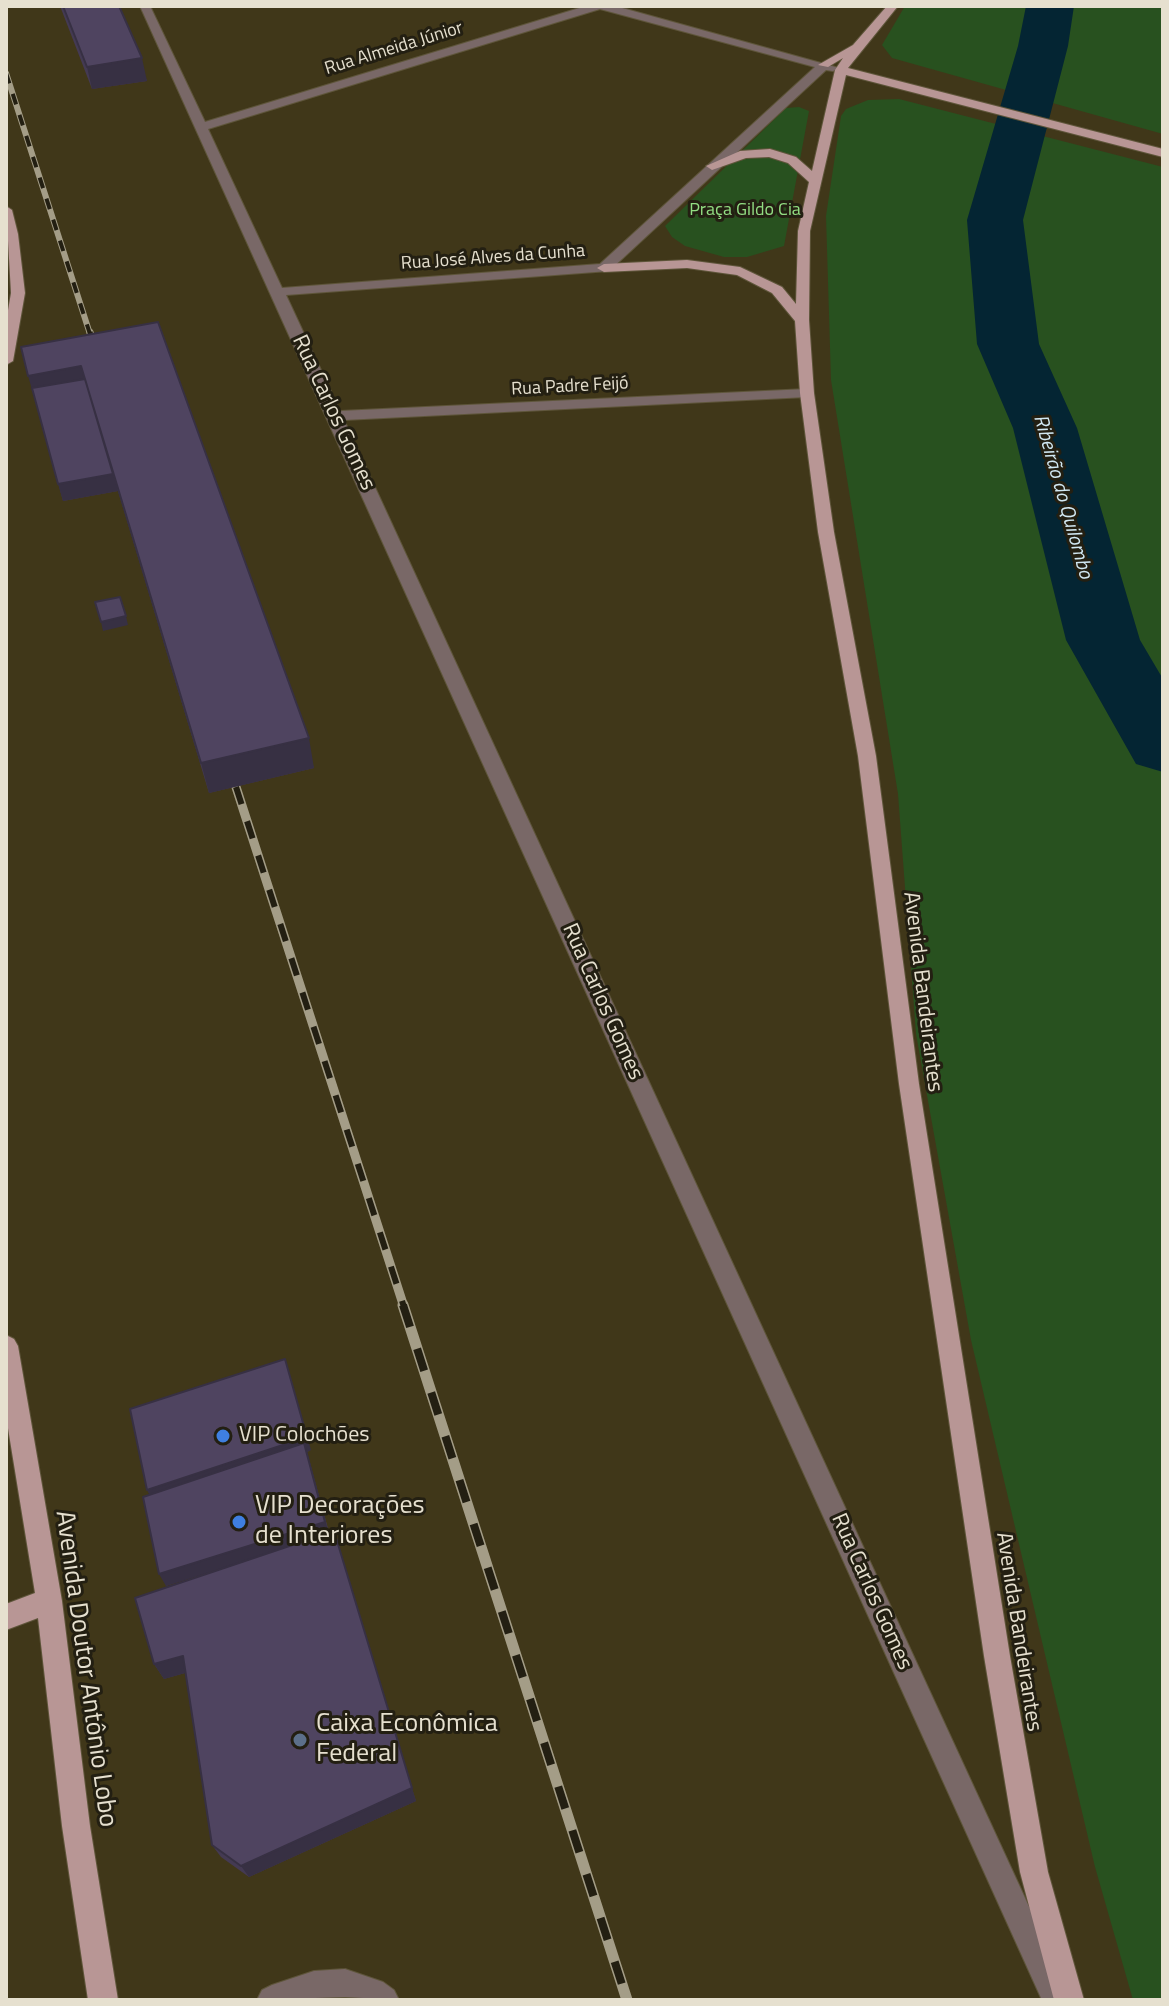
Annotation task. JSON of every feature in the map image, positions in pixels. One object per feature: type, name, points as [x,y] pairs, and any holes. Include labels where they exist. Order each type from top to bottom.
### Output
[{"type":"main road","name":"Avenida Bandeirantes","points":[[893,6],[859,44],[832,68],[804,231],[802,320],[807,393],[826,532],[867,756],[909,1084],[997,1656],[1034,1872],[1069,2000]]},
{"type":"main road","points":[[832,68],[859,44]]},
{"type":"main road","points":[[832,68],[1163,153]]},
{"type":"main road","points":[[712,166],[744,154],[770,153],[792,160],[815,181]]},
{"type":"main road","points":[[6,210],[12,234],[18,293],[6,361]]},
{"type":"main road","points":[[604,268],[687,264],[740,271],[777,290],[802,320]]},
{"type":"main road","name":"Avenida Doutor Antônio Lobo","points":[[6,1346],[14,1451],[49,1601],[76,1826],[106,1993]]},
{"type":"main road","points":[[6,1617],[49,1601]]},
{"type":"street","name":"Rua Carlos Gomes","points":[[145,6],[1057,2000]]},
{"type":"street","name":"Rua Almeida Júnior","points":[[201,127],[597,6]]},
{"type":"street","points":[[603,6],[832,68]]},
{"type":"street","name":"Rua José Alves da Cunha","points":[[278,292],[604,268],[712,166],[832,68]]},
{"type":"street","name":"Rua Padre Feijó","points":[[335,416],[807,393]]},
{"type":"street","points":[[272,2000],[314,1985],[345,1983],[373,1992],[384,2000]]},
{"type":"green space","points":[[905,6],[1163,6],[1163,134],[892,58],[882,45]]},
{"type":"green space","points":[[899,99],[1163,167],[1163,2000],[1133,2000],[1095,1867],[971,1340],[916,1034],[898,794],[831,380],[826,216],[841,116],[846,109],[868,100]]},
{"type":"green space","name":"Praça Gildo Cia","points":[[799,107],[809,111],[784,246],[747,257],[724,257],[685,246],[672,237],[665,226],[786,108]]},
{"type":"building","points":[[63,6],[119,6],[142,58],[87,67]]},
{"type":"building","points":[[158,322],[309,738],[201,763],[81,366],[28,376],[21,347]]},
{"type":"building","points":[[85,379],[113,474],[58,484],[32,388]]},
{"type":"building","points":[[120,597],[126,616],[101,622],[95,602]]},
{"type":"building","name":"VIP Colochões","points":[[285,1359],[307,1437],[147,1490],[130,1409]]},
{"type":"building","name":"VIP Decorações de Interiores","points":[[304,1443],[325,1522],[159,1574],[143,1497]]},
{"type":"building","name":"Caixa Econômica Federal","points":[[334,1531],[412,1788],[241,1866],[212,1845],[183,1656],[154,1664],[135,1598]]},
{"type":"waterway","name":"Ribeirão do Quilombo","points":[[1050,6],[1043,46],[995,220],[1008,344],[1045,428],[1103,640],[1163,745]]},
{"type":"railway","points":[[6,73],[90,334]]},
{"type":"railway","points":[[90,332],[97,355]]},
{"type":"railway","points":[[236,787],[404,1307]]},
{"type":"railway","points":[[403,1305],[627,2000]]},
{"type":"place","name":"VIP Colochões","points":[[223,1436]]},
{"type":"place","name":"VIP Decorações de Interiores","points":[[239,1522]]},
{"type":"place","name":"Caixa Econômica Federal","points":[[300,1740]]}]
